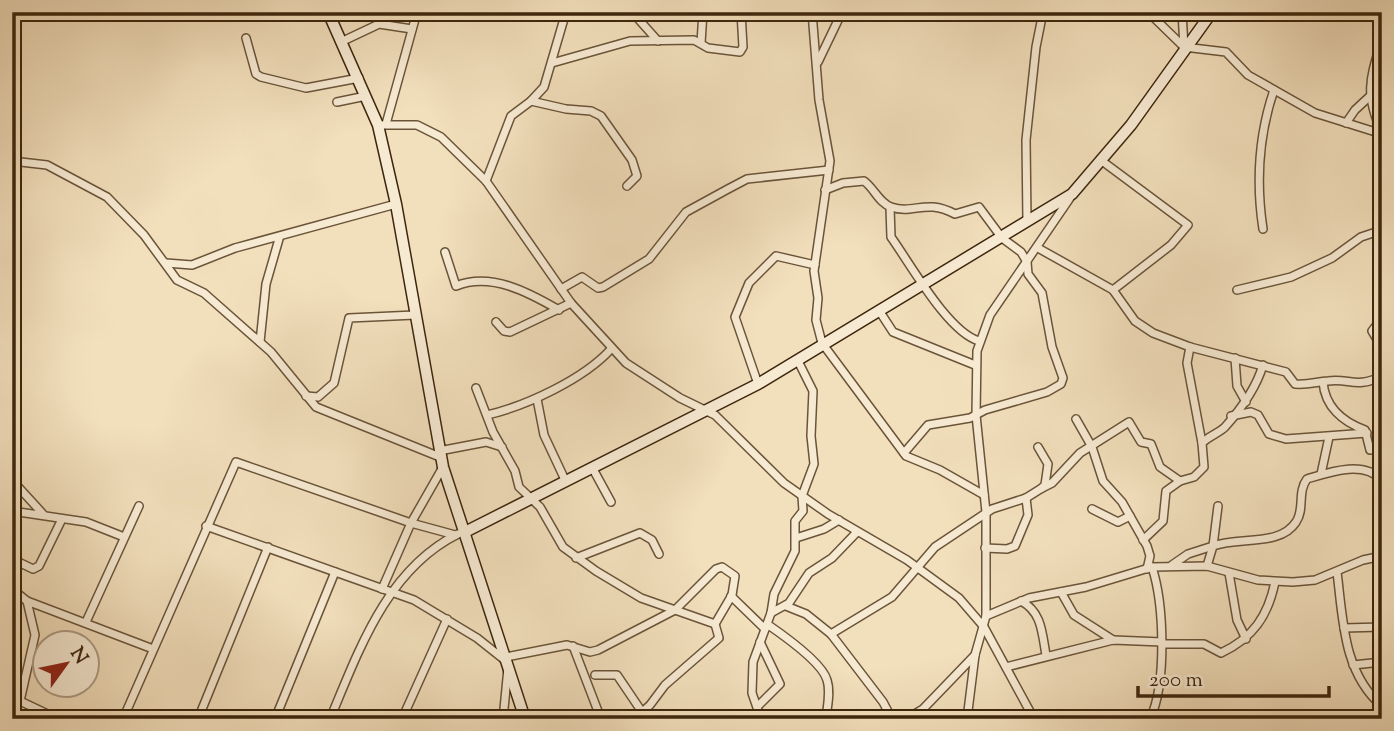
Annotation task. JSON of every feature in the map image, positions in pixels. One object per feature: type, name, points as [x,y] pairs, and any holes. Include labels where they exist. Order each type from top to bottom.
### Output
[{"type":"street","points":[[328,12],[366,96],[382,124],[441,458],[460,533],[525,719]]},
{"type":"street","points":[[382,124],[417,12]]},
{"type":"street","points":[[486,181],[511,116],[544,87],[566,12]]},
{"type":"street","points":[[632,12],[658,41]]},
{"type":"street","points":[[701,43],[703,12]]},
{"type":"street","points":[[552,63],[630,41],[701,43],[708,48],[740,52],[743,47],[741,12]]},
{"type":"street","points":[[812,12],[829,170],[815,265],[818,298],[816,320],[824,347],[904,453],[984,495]]},
{"type":"street","points":[[817,64],[842,12]]},
{"type":"street","points":[[1027,222],[1026,140],[1036,47],[1044,12]]},
{"type":"street","points":[[1148,12],[1186,48],[1226,52],[1248,75],[1315,113],[1382,133]]},
{"type":"street","points":[[1182,12],[1186,48]]},
{"type":"street","points":[[967,719],[975,656],[986,616],[986,512],[976,415],[975,365],[979,341],[990,315],[1038,248],[1072,194],[1102,161],[1212,12]]},
{"type":"street","points":[[343,41],[379,23],[412,29]]},
{"type":"street","points":[[246,38],[256,74],[261,77],[300,88],[359,77]]},
{"type":"street","points":[[1346,123],[1369,97],[1382,39]]},
{"type":"street","points":[[1263,229],[1260,155],[1267,111],[1274,90]]},
{"type":"street","points":[[337,102],[366,96]]},
{"type":"street","points":[[1369,97],[1382,133]]},
{"type":"street","points":[[531,101],[591,111],[605,119],[637,170],[637,176],[627,186]]},
{"type":"street","points":[[382,124],[416,125],[430,129],[469,162],[486,181],[571,303],[611,349],[646,377],[723,422],[757,460],[802,496],[918,568],[959,598],[984,627],[1034,719]]},
{"type":"street","points":[[12,161],[41,163],[101,192],[138,228],[177,280],[204,293],[260,342],[290,373],[306,396],[325,413],[441,458],[486,442],[502,447]]},
{"type":"street","points":[[1102,161],[1188,223],[1171,245],[1114,290]]},
{"type":"street","points":[[561,289],[582,277],[601,288],[623,276],[649,259],[686,212],[747,180],[829,170]]},
{"type":"street","points":[[825,190],[843,183],[864,181],[890,207],[891,237],[903,251],[923,286],[955,326],[979,341]]},
{"type":"street","points":[[386,590],[418,561],[460,533],[593,469],[758,384],[824,347],[1072,194]]},
{"type":"street","points":[[166,263],[192,265],[235,248],[279,239],[396,204]]},
{"type":"street","points":[[890,207],[942,206],[957,214],[979,207],[1002,238],[1017,247],[1027,262],[1026,271],[1044,298],[1049,335],[1063,381],[1047,392],[976,415],[928,425],[904,453]]},
{"type":"street","points":[[1237,290],[1288,278],[1332,258],[1361,237],[1382,230]]},
{"type":"street","points":[[260,342],[266,284],[279,239]]},
{"type":"street","points":[[1038,248],[1114,290],[1138,323],[1190,347],[1286,372],[1295,384],[1363,383],[1382,376]]},
{"type":"street","points":[[445,252],[456,286],[484,280],[523,291],[559,310]]},
{"type":"street","points":[[758,384],[736,324],[746,288],[776,256],[815,265]]},
{"type":"street","points":[[496,322],[504,331],[510,332],[571,303]]},
{"type":"street","points":[[880,312],[893,332],[975,365]]},
{"type":"street","points":[[306,396],[318,397],[334,383],[349,318],[415,315]]},
{"type":"street","points":[[1382,318],[1372,331],[1382,348]]},
{"type":"street","points":[[1143,540],[1163,521],[1166,491],[1202,470],[1205,462],[1187,363],[1190,347]]},
{"type":"street","points":[[487,415],[537,399],[591,366],[611,349]]},
{"type":"street","points":[[1235,358],[1237,386],[1245,402]]},
{"type":"street","points":[[761,719],[752,686],[753,662],[771,613],[774,594],[794,551],[795,522],[803,510],[802,496],[814,464],[811,436],[814,398],[798,360]]},
{"type":"street","points":[[1202,443],[1224,429],[1231,416],[1245,402],[1263,365]]},
{"type":"street","points":[[1324,382],[1326,400],[1346,422],[1362,428],[1367,433],[1370,450],[1382,449]]},
{"type":"street","points":[[476,388],[515,471],[519,487],[544,511],[557,539],[576,558],[641,598],[715,624]]},
{"type":"street","points":[[537,399],[544,435],[566,482]]},
{"type":"street","points":[[1231,416],[1251,412],[1258,415],[1269,434],[1279,438],[1367,433]]},
{"type":"street","points":[[1076,419],[1092,447],[1103,481],[1122,502],[1150,556],[1149,568],[1158,590],[1162,643],[1155,707],[1150,719]]},
{"type":"street","points":[[831,634],[892,597],[935,547],[986,512],[1026,498],[1052,483],[1080,453],[1131,422],[1141,442],[1151,444],[1162,470],[1180,481]]},
{"type":"street","points":[[1321,474],[1329,437]]},
{"type":"street","points":[[1038,447],[1048,464],[1045,485],[1042,488]]},
{"type":"street","points":[[330,719],[386,590],[411,523],[441,458]]},
{"type":"street","points":[[123,719],[233,464],[239,461],[411,523],[460,533]]},
{"type":"street","points":[[593,469],[611,502]]},
{"type":"street","points":[[1171,565],[1188,554],[1213,546],[1239,539],[1280,536],[1289,531],[1299,517],[1304,481],[1321,474],[1359,469],[1376,474],[1382,480]]},
{"type":"street","points":[[12,480],[43,514]]},
{"type":"street","points":[[985,548],[1007,549],[1015,546],[1028,515],[1026,498]]},
{"type":"street","points":[[86,622],[139,506]]},
{"type":"street","points":[[1207,566],[1213,546],[1218,506]]},
{"type":"street","points":[[1093,509],[1118,522],[1130,516]]},
{"type":"street","points":[[12,511],[43,514],[95,525],[124,537]]},
{"type":"street","points":[[12,559],[33,569],[39,566],[62,519]]},
{"type":"street","points":[[796,538],[824,529],[839,520]]},
{"type":"street","points":[[206,526],[420,603],[507,662],[573,646],[590,652],[598,650],[675,610],[719,567],[730,571],[736,578],[731,597],[715,624],[719,638],[665,685],[635,719]]},
{"type":"street","points":[[771,613],[786,606],[809,573],[832,558],[857,532]]},
{"type":"street","points":[[576,558],[640,533],[652,540],[659,554]]},
{"type":"street","points":[[198,719],[268,547]]},
{"type":"street","points":[[986,616],[1021,601],[1149,568],[1171,565],[1207,566],[1276,582],[1315,580],[1363,560],[1382,556]]},
{"type":"street","points":[[275,719],[334,572]]},
{"type":"street","points":[[1337,572],[1344,628],[1353,665],[1363,686],[1382,706]]},
{"type":"street","points":[[1229,573],[1237,621],[1246,639]]},
{"type":"street","points":[[1006,667],[1113,640],[1204,644],[1222,653],[1255,632],[1266,613],[1276,582]]},
{"type":"street","points":[[12,589],[27,601],[153,649]]},
{"type":"street","points":[[1061,592],[1074,615],[1113,640]]},
{"type":"street","points":[[731,597],[797,647],[826,676],[829,692],[826,719]]},
{"type":"street","points":[[27,601],[36,635],[20,701],[58,719]]},
{"type":"street","points":[[1021,601],[1032,606],[1037,615],[1046,655]]},
{"type":"street","points":[[786,606],[806,614],[831,634],[883,702],[892,719]]},
{"type":"street","points":[[402,719],[447,619]]},
{"type":"street","points":[[1344,628],[1382,627]]},
{"type":"street","points":[[758,706],[780,684],[760,642]]},
{"type":"street","points":[[573,646],[601,719]]},
{"type":"street","points":[[906,719],[923,709],[975,656]]},
{"type":"street","points":[[503,719],[507,662]]},
{"type":"street","points":[[1353,665],[1382,662]]},
{"type":"street","points":[[595,675],[617,676],[642,712]]},
{"type":"street","points":[[923,709],[927,719]]}]
